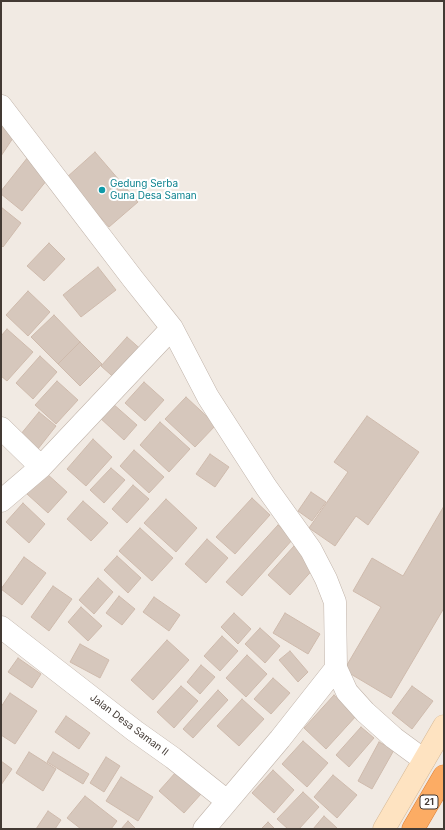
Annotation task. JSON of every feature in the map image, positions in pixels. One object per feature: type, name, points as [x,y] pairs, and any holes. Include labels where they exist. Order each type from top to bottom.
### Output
[{"type":"highway","name":"21","points":[[413,829],[444,776]]},
{"type":"street","points":[[1,106],[172,328],[208,397],[266,487],[311,550],[326,579],[335,602],[336,668],[347,692],[365,712],[394,738],[424,760]]},
{"type":"street","points":[[1,501],[40,467],[172,328]]},
{"type":"street","points":[[1,428],[40,467]]},
{"type":"street","name":"Jalan Desa Saman II","points":[[1,627],[227,801]]},
{"type":"street","points":[[204,829],[280,739],[336,668]]},
{"type":"street","points":[[384,829],[444,726]]},
{"type":"building","points":[[1,122],[17,132],[1,156]]},
{"type":"building","name":"Gedung Serba Guna Desa Saman","points":[[95,152],[138,202],[109,227],[66,178]]},
{"type":"building","points":[[28,157],[51,175],[22,211],[1,194],[1,191]]},
{"type":"building","points":[[1,207],[21,223],[3,247],[1,245]]},
{"type":"building","points":[[49,243],[65,259],[44,281],[27,266]]},
{"type":"building","points":[[98,267],[116,290],[81,317],[63,295]]},
{"type":"building","points":[[28,291],[50,312],[28,336],[6,315]]},
{"type":"building","points":[[54,315],[80,342],[58,364],[31,337]]},
{"type":"building","points":[[7,329],[33,352],[7,381],[1,376],[1,336]]},
{"type":"building","points":[[127,337],[145,353],[119,382],[101,366]]},
{"type":"building","points":[[80,342],[102,364],[80,386],[58,364]]},
{"type":"building","points":[[40,356],[57,372],[33,399],[16,383]]},
{"type":"building","points":[[57,381],[78,400],[56,424],[35,405]]},
{"type":"building","points":[[144,382],[164,400],[145,421],[125,403]]},
{"type":"building","points":[[186,397],[216,425],[195,447],[165,419]]},
{"type":"building","points":[[112,403],[137,425],[124,440],[99,417]]},
{"type":"building","points":[[39,412],[56,426],[34,454],[16,440]]},
{"type":"building","points":[[367,416],[419,452],[368,525],[356,516],[335,546],[309,528],[348,472],[334,462]]},
{"type":"building","points":[[160,422],[190,449],[169,472],[140,445]]},
{"type":"building","points":[[93,439],[112,457],[86,486],[67,469]]},
{"type":"building","points":[[134,450],[164,477],[149,493],[120,466]]},
{"type":"building","points":[[210,454],[229,467],[215,487],[196,474]]},
{"type":"building","points":[[111,468],[125,480],[104,503],[90,490]]},
{"type":"building","points":[[46,473],[67,492],[48,513],[27,494]]},
{"type":"building","points":[[133,485],[149,499],[127,523],[112,509]]},
{"type":"building","points":[[311,492],[326,502],[312,521],[298,511]]},
{"type":"building","points":[[252,498],[270,515],[235,554],[216,537]]},
{"type":"building","points":[[166,499],[197,528],[176,552],[144,523]]},
{"type":"building","points":[[83,501],[108,523],[91,541],[67,519]]},
{"type":"building","points":[[23,503],[45,524],[29,543],[6,522]]},
{"type":"building","points":[[444,506],[444,608],[391,698],[344,670],[381,607],[353,591],[372,558],[403,576]]},
{"type":"building","points":[[278,525],[293,539],[242,596],[226,582]]},
{"type":"building","points":[[140,528],[173,558],[152,581],[119,551]]},
{"type":"building","points":[[207,539],[228,558],[206,583],[185,564]]},
{"type":"building","points":[[294,546],[316,566],[290,595],[268,575]]},
{"type":"building","points":[[117,556],[141,578],[128,593],[104,570]]},
{"type":"building","points":[[24,557],[46,573],[22,605],[1,589]]},
{"type":"building","points":[[98,578],[113,592],[94,614],[79,600]]},
{"type":"building","points":[[53,586],[72,599],[49,631],[31,617]]},
{"type":"building","points":[[119,596],[135,609],[122,625],[106,613]]},
{"type":"building","points":[[154,597],[180,615],[169,631],[143,612]]},
{"type":"building","points":[[81,607],[102,626],[88,641],[68,622]]},
{"type":"building","points":[[234,613],[251,629],[238,644],[221,627]]},
{"type":"building","points":[[285,613],[320,634],[308,654],[273,633]]},
{"type":"building","points":[[260,628],[280,646],[265,663],[245,644]]},
{"type":"building","points":[[222,636],[238,651],[220,671],[204,656]]},
{"type":"building","points":[[167,640],[189,660],[153,700],[131,680]]},
{"type":"building","points":[[80,644],[109,660],[100,678],[70,662]]},
{"type":"building","points":[[290,651],[308,672],[298,682],[279,660]]},
{"type":"building","points":[[247,655],[267,674],[246,697],[226,678]]},
{"type":"building","points":[[18,658],[41,674],[32,688],[8,672]]},
{"type":"building","points":[[201,665],[215,677],[200,694],[187,682]]},
{"type":"building","points":[[273,678],[290,693],[271,714],[254,699]]},
{"type":"building","points":[[181,686],[198,701],[174,728],[157,712]]},
{"type":"building","points":[[412,686],[433,701],[412,729],[392,713]]},
{"type":"building","points":[[218,690],[228,700],[193,738],[183,729]]},
{"type":"building","points":[[10,693],[37,711],[15,744],[1,735],[1,707]]},
{"type":"building","points":[[334,695],[357,715],[326,749],[304,728]]},
{"type":"building","points":[[242,699],[264,719],[239,746],[217,726]]},
{"type":"building","points":[[66,716],[90,733],[79,749],[55,732]]},
{"type":"building","points":[[361,727],[374,738],[349,767],[336,755]]},
{"type":"building","points":[[303,741],[328,763],[307,787],[282,764]]},
{"type":"building","points":[[379,742],[394,750],[372,789],[358,781]]},
{"type":"building","points":[[29,752],[56,769],[43,791],[16,773]]},
{"type":"building","points":[[53,752],[89,774],[83,784],[47,762]]},
{"type":"building","points":[[106,757],[120,766],[104,792],[90,783]]},
{"type":"building","points":[[1,761],[12,769],[1,785]]},
{"type":"building","points":[[273,770],[294,790],[274,813],[252,793]]},
{"type":"building","points":[[176,772],[201,794],[184,813],[159,791]]},
{"type":"building","points":[[333,775],[357,795],[337,818],[314,797]]},
{"type":"building","points":[[121,777],[153,797],[138,821],[106,801]]},
{"type":"building","points":[[303,792],[319,807],[299,829],[288,829],[277,819]]},
{"type":"building","points":[[85,796],[117,821],[111,829],[81,829],[67,818]]},
{"type":"building","points":[[48,811],[61,820],[55,829],[36,829]]},
{"type":"building","points":[[324,816],[337,828],[336,829],[313,829]]},
{"type":"building","points":[[128,821],[136,829],[121,829]]},
{"type":"building","points":[[268,822],[275,829],[261,829]]},
{"type":"place","name":"Gedung Serba Guna Desa Saman","points":[[102,190]]}]
